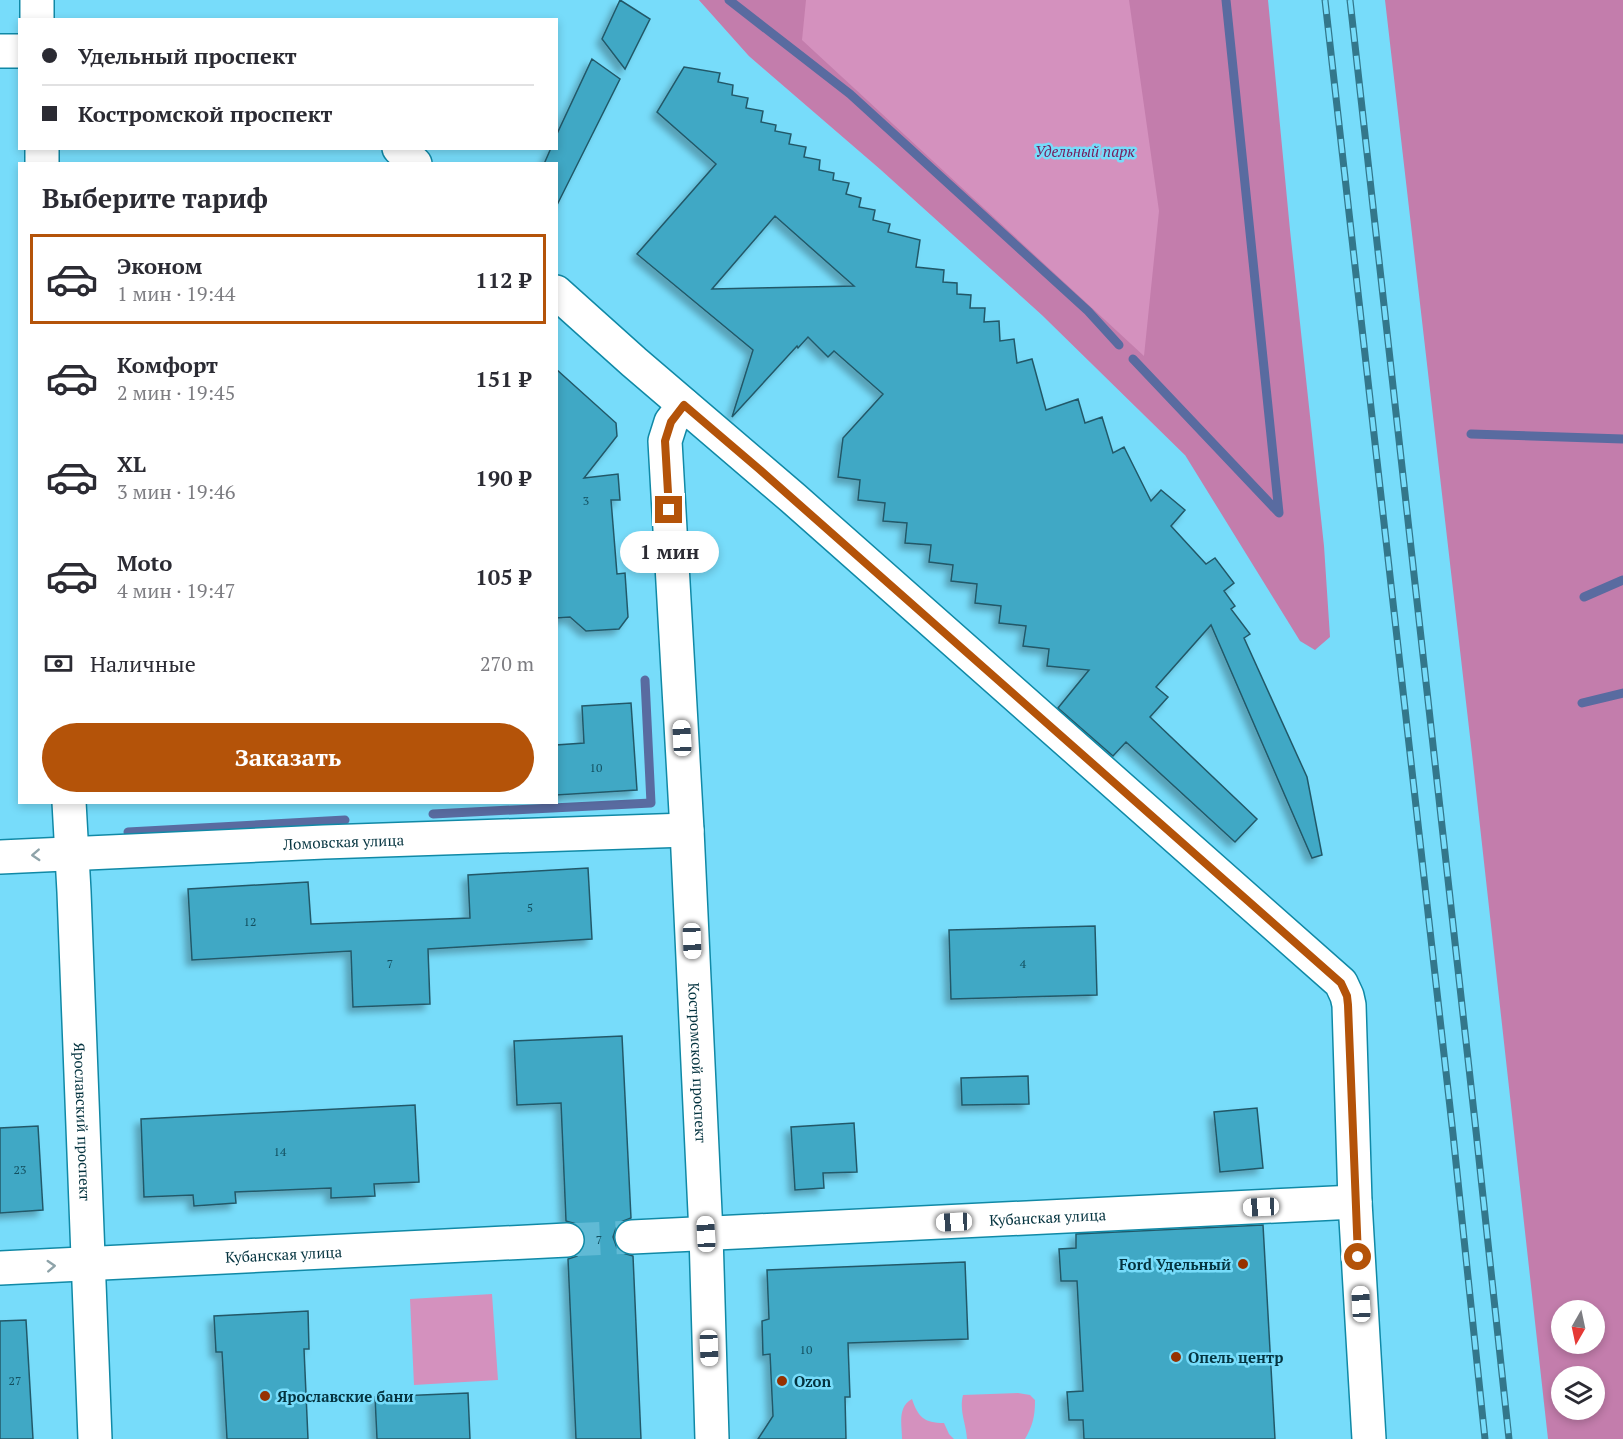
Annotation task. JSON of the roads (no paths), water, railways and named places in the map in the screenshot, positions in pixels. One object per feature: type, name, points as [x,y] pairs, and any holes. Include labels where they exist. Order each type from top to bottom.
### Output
[{"type":"street","points":[[37,0],[37,18]]},
{"type":"street","points":[[0,51],[18,51]]},
{"type":"street","points":[[401,150],[413,162]]},
{"type":"street","points":[[558,294],[1341,983],[1348,1005],[1355,1202],[1369,1439]]},
{"type":"street","name":"Костромской проспект","points":[[684,405],[671,422],[665,441],[687,830],[706,1234],[712,1439]]},
{"type":"street","name":"Ярославский проспект","points":[[69,804],[95,1439]]},
{"type":"street","name":"Ломовская улица","points":[[0,856],[687,830]]},
{"type":"street","name":"Кубанская улица","points":[[632,1237],[1355,1202]]},
{"type":"street","name":"Кубанская улица","points":[[0,1268],[567,1240]]},
{"type":"waterway","points":[[729,0],[850,94],[1088,311],[1119,345]]},
{"type":"waterway","points":[[1133,359],[1279,513],[1226,0]]},
{"type":"waterway","points":[[1471,434],[1623,439]]},
{"type":"waterway","points":[[1584,597],[1623,580]]},
{"type":"waterway","points":[[433,814],[651,803],[645,680]]},
{"type":"waterway","points":[[1582,703],[1623,693]]},
{"type":"waterway","points":[[128,832],[345,820]]},
{"type":"tunnel","points":[[567,1240],[632,1237]]},
{"type":"railway","points":[[1325,0],[1453,1134],[1485,1439]]},
{"type":"railway","points":[[1350,0],[1509,1439]]},
{"type":"place","name":"Ford Удельный","points":[[1243,1264]]},
{"type":"place","name":"Опель центр","points":[[1176,1357]]},
{"type":"place","name":"Ozon","points":[[782,1381]]},
{"type":"place","name":"Ярославские бани","points":[[265,1396]]},
{"type":"park label","name":"Удельный парк","points":[[1085,151]]}]
